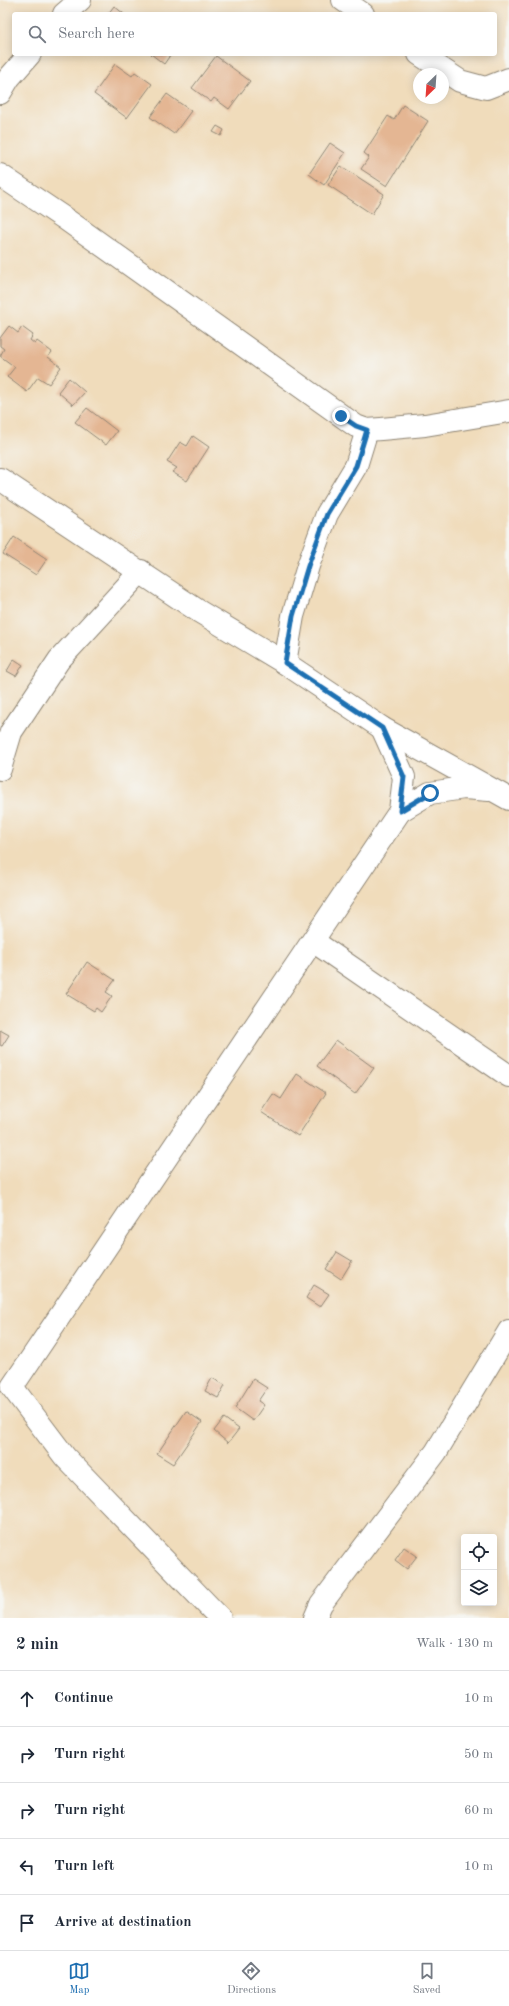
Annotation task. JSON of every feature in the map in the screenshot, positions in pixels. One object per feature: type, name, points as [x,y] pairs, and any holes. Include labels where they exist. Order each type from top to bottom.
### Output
[{"type":"street","points":[[66,12],[80,0]]},
{"type":"street","points":[[343,0],[360,12]]},
{"type":"street","points":[[0,93],[9,78],[28,56]]},
{"type":"street","points":[[422,56],[460,81],[473,85],[486,88],[509,79]]},
{"type":"street","points":[[0,175],[64,218],[356,426],[367,430],[425,425],[509,410]]},
{"type":"street","points":[[285,663],[293,616],[311,558],[327,514],[356,466],[367,430]]},
{"type":"street","points":[[0,479],[141,571],[200,612],[285,663],[382,728],[502,795]]},
{"type":"street","points":[[0,769],[6,728],[59,660],[141,571]]},
{"type":"street","points":[[382,728],[404,777],[400,811]]},
{"type":"street","points":[[220,1618],[65,1457],[12,1387],[400,811],[430,793],[464,788],[502,795]]},
{"type":"street","points":[[313,941],[509,1076]]},
{"type":"street","points":[[315,1618],[321,1604],[436,1452],[509,1331]]},
{"type":"building","points":[[114,6],[122,12],[110,12]]},
{"type":"building","points":[[154,56],[170,56],[164,64]]},
{"type":"building","points":[[216,56],[250,81],[229,109],[214,98],[211,102],[192,88]]},
{"type":"building","points":[[115,64],[132,76],[135,72],[152,84],[127,118],[94,94]]},
{"type":"building","points":[[167,94],[191,111],[174,134],[150,117]]},
{"type":"building","points":[[403,105],[428,121],[387,186],[361,169],[369,157],[364,153],[388,116],[394,120]]},
{"type":"building","points":[[217,126],[224,130],[221,136],[213,132]]},
{"type":"building","points":[[330,143],[345,153],[324,185],[309,174]]},
{"type":"building","points":[[341,166],[384,194],[372,214],[328,185]]},
{"type":"building","points":[[9,326],[18,333],[22,327],[33,335],[30,340],[35,344],[37,341],[52,352],[48,357],[61,367],[49,384],[38,377],[27,392],[7,377],[15,367],[0,356],[4,349],[0,346],[0,338]]},
{"type":"building","points":[[69,378],[85,392],[73,405],[58,392]]},
{"type":"building","points":[[87,408],[117,431],[106,445],[75,422]]},
{"type":"building","points":[[193,436],[209,447],[187,481],[172,472],[177,468],[167,462],[180,442],[187,446]]},
{"type":"building","points":[[14,537],[47,559],[36,575],[3,554]]},
{"type":"building","points":[[14,659],[23,665],[16,676],[7,671]]},
{"type":"building","points":[[87,962],[115,980],[106,992],[112,996],[101,1012],[96,1008],[94,1011],[66,994]]},
{"type":"building","points":[[0,1030],[9,1035],[2,1046],[0,1045]]},
{"type":"building","points":[[336,1040],[374,1068],[355,1094],[317,1066]]},
{"type":"building","points":[[297,1074],[326,1093],[298,1136],[261,1112],[273,1094],[281,1099]]},
{"type":"building","points":[[337,1252],[352,1261],[341,1279],[326,1269]]},
{"type":"building","points":[[314,1285],[329,1294],[320,1307],[306,1298]]},
{"type":"building","points":[[212,1378],[225,1385],[218,1398],[205,1391]]},
{"type":"building","points":[[253,1379],[267,1388],[258,1401],[264,1405],[253,1421],[235,1408]]},
{"type":"building","points":[[186,1411],[202,1422],[173,1464],[157,1454]]},
{"type":"building","points":[[224,1418],[239,1429],[228,1443],[214,1431]]},
{"type":"building","points":[[404,1547],[417,1556],[407,1569],[395,1560]]},
{"type":"route","points":[[341,416],[356,426],[367,430],[356,466],[327,514],[308,566],[293,616],[285,663],[382,728],[404,777],[400,811],[430,793]]}]
